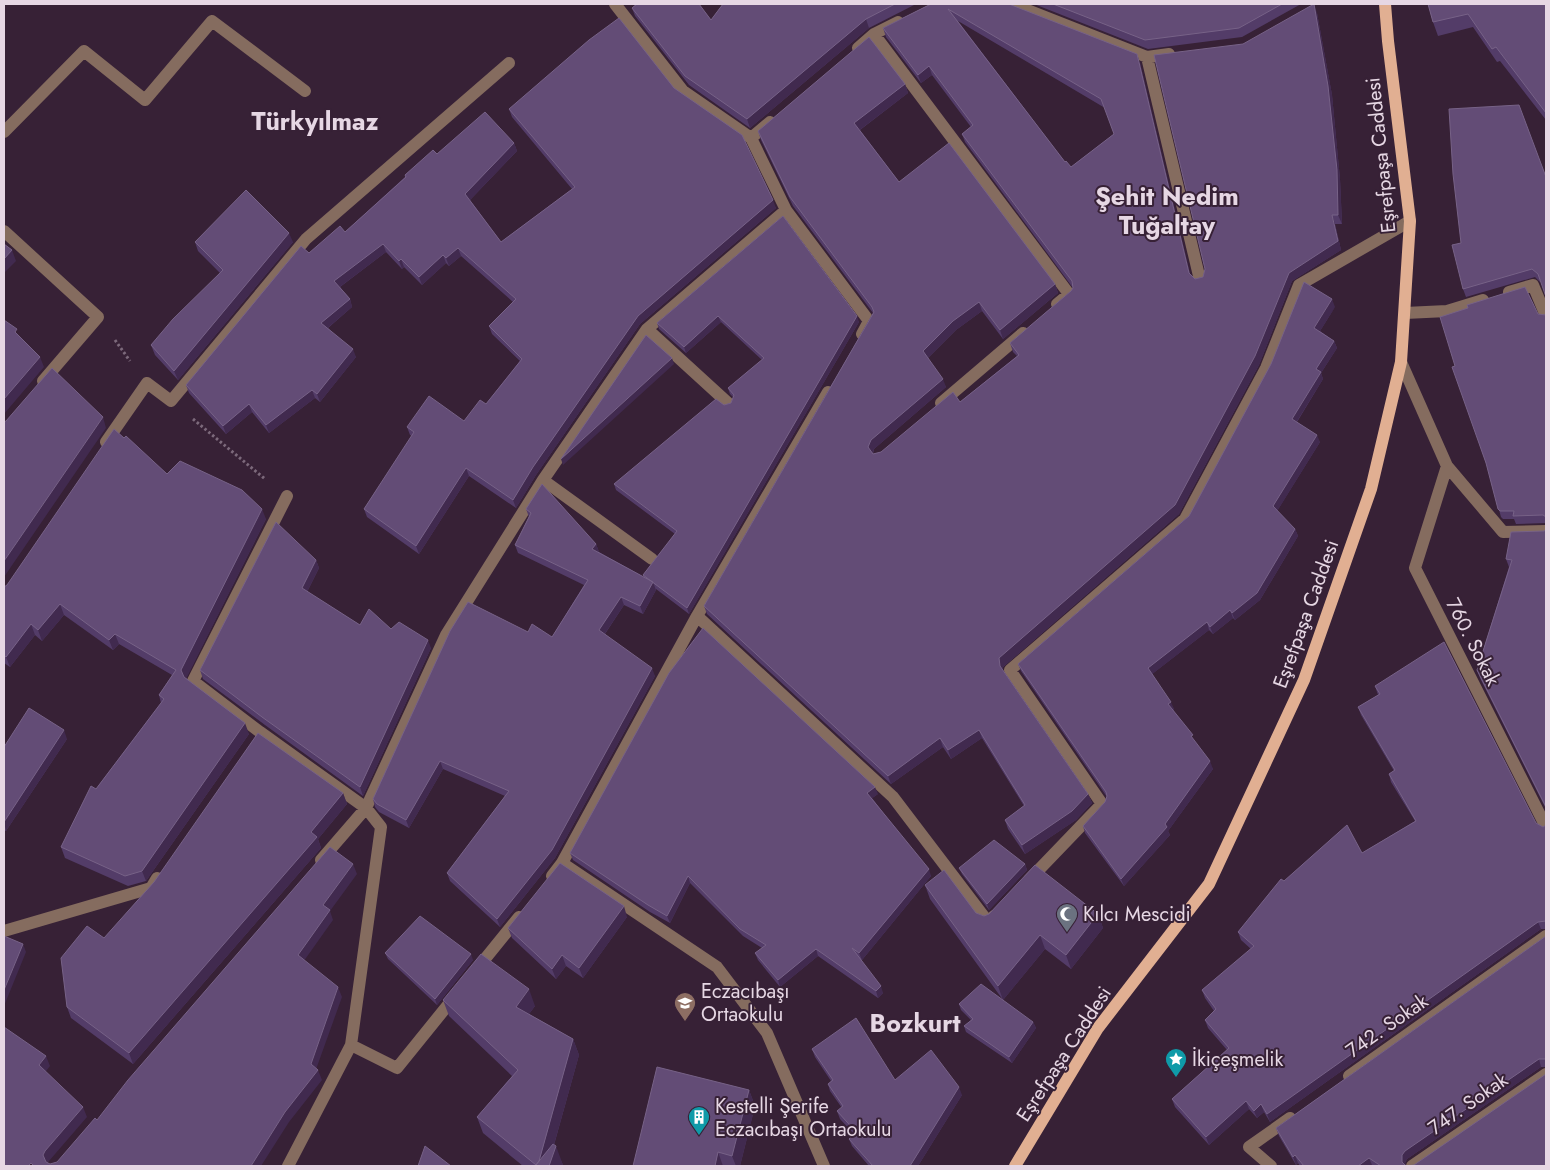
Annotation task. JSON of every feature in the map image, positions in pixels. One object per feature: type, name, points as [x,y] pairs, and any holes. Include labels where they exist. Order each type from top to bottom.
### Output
[{"type":"main road","name":"Eşrefpaşa Caddesi","points":[[1015,1166],[1098,1028],[1209,884],[1304,680],[1371,489],[1402,362],[1410,221],[1385,4]]},
{"type":"street","points":[[615,4],[683,91],[751,138],[786,210],[869,321],[854,346]]},
{"type":"street","points":[[1012,4],[1147,56],[1186,52]]},
{"type":"street","points":[[845,59],[874,34],[908,17]]},
{"type":"street","points":[[4,132],[84,51],[145,100],[212,21],[305,91]]},
{"type":"street","points":[[874,34],[1069,294],[1046,313]]},
{"type":"street","points":[[1147,56],[1200,280]]},
{"type":"street","points":[[97,455],[146,383],[171,401],[306,239],[509,63]]},
{"type":"street","points":[[751,138],[780,113]]},
{"type":"street","points":[[315,867],[366,808],[446,635],[542,480],[646,329],[786,210]]},
{"type":"street","points":[[1022,888],[1102,804],[1010,670],[1185,519],[1266,368],[1299,285],[1410,221]]},
{"type":"street","points":[[4,231],[98,317],[35,390]]},
{"type":"street","points":[[1405,313],[1447,311],[1533,285],[1546,316]]},
{"type":"street","points":[[932,410],[1031,326]]},
{"type":"street","points":[[646,329],[728,403]]},
{"type":"street","points":[[1402,362],[1447,466],[1503,532],[1546,530]]},
{"type":"street","points":[[544,886],[562,863],[697,616],[835,380]]},
{"type":"street","name":"760. Sokak","points":[[1447,466],[1415,568],[1546,827]]},
{"type":"street","points":[[542,480],[652,559]]},
{"type":"street","points":[[287,496],[192,681],[257,736],[366,808],[381,827],[351,1045],[288,1166]]},
{"type":"street","points":[[697,616],[893,798],[988,922],[1002,908]]},
{"type":"street","points":[[562,863],[717,967],[767,1033],[824,1166]]},
{"type":"street","points":[[4,932],[150,888],[167,865]]},
{"type":"street","points":[[351,1045],[397,1068],[526,909]]},
{"type":"street","name":"742. Sokak","points":[[1337,1084],[1546,936]]},
{"type":"street","name":"747. Sokak","points":[[1412,1166],[1546,1074]]},
{"type":"street","points":[[1270,1166],[1249,1147],[1297,1113]]},
{"type":"path","points":[[98,317],[146,383]]},
{"type":"path","points":[[171,401],[287,496]]},
{"type":"building","points":[[637,4],[699,4],[711,20],[723,4],[895,4],[866,19],[747,119],[685,76],[632,8]]},
{"type":"building","points":[[931,4],[1009,4],[1137,54],[1189,273],[1195,279],[1203,277],[1205,269],[1154,55],[1243,44],[1314,4],[1328,86],[1337,170],[1338,215],[1332,215],[1338,241],[1289,273],[1255,356],[1175,505],[999,658],[1000,666],[1088,794],[1072,811],[1022,845],[1005,820],[1025,805],[979,730],[948,750],[940,738],[888,776],[704,606],[874,312],[790,197],[758,131],[869,37],[905,84],[854,123],[899,182],[949,143],[1055,284],[1000,330],[979,302],[953,321],[923,351],[943,379],[871,440],[868,447],[873,454],[881,452],[953,392],[960,402],[1019,355],[1010,343],[1073,288],[1072,281],[962,134],[973,125],[929,66],[918,75],[883,28]],"holes":[[[948,9],[1101,99],[1114,134],[1071,167],[1065,162]]]},
{"type":"building","points":[[1053,4],[1282,4],[1239,28],[1145,40]]},
{"type":"building","points":[[1428,4],[1546,4],[1546,113],[1496,47],[1492,49],[1468,14],[1433,22]]},
{"type":"building","points":[[619,18],[674,88],[742,135],[773,200],[638,316],[533,467],[513,500],[466,468],[416,546],[364,509],[414,432],[407,427],[429,396],[464,421],[480,400],[486,404],[522,359],[489,326],[516,299],[458,248],[446,258],[443,255],[419,277],[401,259],[399,261],[383,244],[334,281],[350,299],[321,323],[353,349],[317,394],[312,390],[266,425],[249,404],[223,426],[186,385],[301,246],[309,253],[340,226],[345,232],[433,150],[437,154],[485,112],[514,143],[465,194],[501,242],[575,187],[509,109],[589,40]]},
{"type":"building","points":[[1519,105],[1546,177],[1546,297],[1538,274],[1532,269],[1463,289],[1452,245],[1461,243],[1453,174],[1449,109]]},
{"type":"building","points":[[246,190],[289,233],[174,371],[151,345],[173,319],[223,270],[195,242]]},
{"type":"building","points":[[783,216],[857,316],[687,608],[643,575],[677,531],[614,484],[716,399],[724,405],[731,403],[734,395],[728,388],[764,358],[718,316],[684,347],[657,323]]},
{"type":"building","points":[[4,244],[12,250],[4,259]]},
{"type":"building","points":[[1304,282],[1332,299],[1314,328],[1334,341],[1316,369],[1321,372],[1292,419],[1317,435],[1273,506],[1295,529],[1257,593],[1232,613],[1230,610],[1210,627],[1207,622],[1148,668],[1171,702],[1168,704],[1193,735],[1191,736],[1210,761],[1165,824],[1167,827],[1121,879],[1083,826],[1105,802],[1106,792],[1018,664],[1189,516],[1271,364]]},
{"type":"building","points":[[1525,287],[1538,314],[1546,315],[1546,517],[1543,515],[1513,516],[1514,511],[1500,511],[1498,509],[1486,463],[1452,367],[1455,366],[1440,317],[1468,308],[1467,305]]},
{"type":"building","points":[[4,320],[17,329],[15,332],[40,357],[4,399]]},
{"type":"building","points":[[646,335],[672,358],[561,459]]},
{"type":"building","points":[[52,368],[103,417],[4,561],[4,422]]},
{"type":"building","points":[[114,429],[124,438],[126,436],[167,474],[180,461],[242,490],[262,509],[181,670],[184,677],[245,723],[142,871],[125,876],[61,847],[91,786],[96,789],[164,699],[159,695],[176,670],[115,634],[109,640],[60,604],[38,630],[31,624],[6,657],[4,655],[4,587]]},
{"type":"building","points":[[542,484],[596,544],[592,549],[653,582],[640,606],[621,597],[599,630],[652,668],[552,850],[497,919],[447,873],[509,791],[440,761],[406,820],[377,804],[373,799],[450,631],[468,602],[528,632],[532,624],[552,637],[588,580],[515,545],[531,513],[526,509]]},
{"type":"building","points":[[276,522],[316,560],[302,588],[360,625],[369,609],[391,629],[399,622],[428,640],[360,787],[200,670]]},
{"type":"building","points":[[1546,530],[1546,807],[1477,670],[1512,560],[1506,559],[1511,532]]},
{"type":"building","points":[[703,628],[875,787],[867,793],[929,869],[859,953],[852,948],[881,986],[876,991],[816,949],[778,980],[755,953],[766,945],[740,929],[688,876],[667,916],[570,853],[669,673]]},
{"type":"building","points":[[1444,642],[1536,823],[1543,827],[1546,825],[1546,921],[1538,922],[1267,1114],[1261,1104],[1254,1111],[1246,1101],[1206,1137],[1172,1099],[1229,1048],[1205,1020],[1216,1009],[1202,990],[1254,946],[1238,932],[1281,879],[1284,881],[1347,825],[1362,853],[1416,821],[1389,774],[1395,770],[1358,707],[1380,694],[1375,686]]},
{"type":"building","points":[[29,708],[64,730],[4,822],[4,747]]},
{"type":"building","points":[[258,733],[343,793],[311,832],[317,837],[129,1053],[67,1007],[61,958],[87,926],[104,938],[154,882]]},
{"type":"building","points":[[994,840],[1025,864],[987,904],[959,868]]},
{"type":"building","points":[[330,847],[353,864],[323,905],[330,910],[298,955],[338,987],[311,1064],[318,1070],[285,1112],[251,1166],[34,1166],[31,1163],[28,1166],[4,1166],[4,1027],[46,1056],[39,1065],[83,1107],[43,1155],[46,1162],[50,1164],[57,1162],[95,1118],[97,1120],[128,1080]]},
{"type":"building","points":[[560,863],[624,906],[579,968],[562,955],[552,969],[508,928]]},
{"type":"building","points":[[1035,865],[1098,914],[1066,955],[1040,935],[998,986],[925,885],[944,870],[976,913],[984,916],[989,914]]},
{"type":"building","points":[[420,916],[471,954],[435,999],[385,953]]},
{"type":"building","points":[[4,936],[23,944],[4,990]]},
{"type":"building","points":[[1546,936],[1546,1059],[1539,1059],[1405,1151],[1402,1155],[1402,1162],[1406,1166],[1381,1166],[1369,1158],[1358,1166],[1304,1166],[1295,1155],[1293,1157],[1276,1128]]},
{"type":"building","points":[[481,954],[529,989],[516,1007],[573,1039],[539,1161],[536,1165],[477,1117],[518,1070],[443,1000]]},
{"type":"building","points":[[981,984],[1033,1022],[1009,1057],[964,1026],[973,1019],[959,1004]]},
{"type":"building","points":[[856,1018],[895,1080],[931,1050],[959,1087],[910,1166],[873,1166],[849,1139],[856,1132],[837,1111],[843,1106],[828,1084],[833,1080],[812,1049]]},
{"type":"building","name":"Kestelli Şerife Eczacıbaşı Ortaokulu","points":[[657,1067],[749,1090],[732,1156],[718,1152],[715,1166],[633,1166]]},
{"type":"building","points":[[1546,1074],[1546,1166],[1406,1166],[1414,1165]]},
{"type":"building","points":[[553,1144],[556,1146],[549,1166],[535,1166]]},
{"type":"building","points":[[425,1146],[451,1166],[418,1166]]},
{"type":"place","name":"Kılcı Mescidi","points":[[1067,933]]},
{"type":"place","name":"Eczacıbaşı Ortaokulu","points":[[685,1022]]},
{"type":"place","name":"İkiçeşmelik","points":[[1176,1078]]},
{"type":"place","name":"Kestelli Şerife Eczacıbaşı Ortaokulu","points":[[699,1136]]},
{"type":"district","name":"Türkyılmaz","points":[[315,121]]},
{"type":"district","name":"Şehit Nedim Tuğaltay","points":[[1167,210]]},
{"type":"district","name":"Bozkurt","points":[[915,1023]]}]
